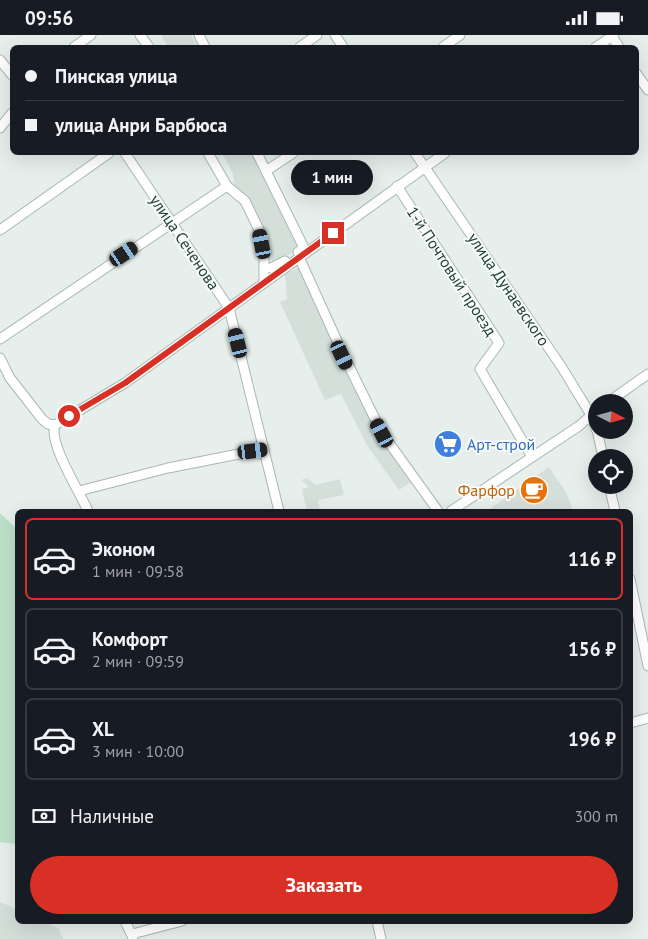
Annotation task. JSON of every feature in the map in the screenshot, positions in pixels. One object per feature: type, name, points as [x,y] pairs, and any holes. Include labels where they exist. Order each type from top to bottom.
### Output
[{"type":"street","points":[[77,45],[91,35]]},
{"type":"street","points":[[303,45],[318,35]]},
{"type":"street","points":[[446,45],[460,35]]},
{"type":"street","points":[[599,45],[612,35]]},
{"type":"street","points":[[0,60],[10,72]]},
{"type":"street","points":[[639,77],[648,90]]},
{"type":"street","points":[[0,128],[10,116]]},
{"type":"street","points":[[0,230],[107,155]]},
{"type":"street","name":"улица Сеченова","points":[[126,155],[229,308],[279,509]]},
{"type":"street","points":[[209,155],[227,186],[245,201],[260,234],[264,255],[264,283]]},
{"type":"street","points":[[258,155],[304,248],[276,267],[271,268]]},
{"type":"street","points":[[266,171],[290,155]]},
{"type":"street","name":"улица Дунаевского","points":[[416,155],[588,404]]},
{"type":"street","points":[[0,359],[10,378],[42,419],[48,424],[55,425],[125,383],[442,155]]},
{"type":"street","points":[[0,339],[227,186]]},
{"type":"street","name":"1-й Почтовый проезд","points":[[398,186],[499,343],[480,369],[532,457]]},
{"type":"street","points":[[299,257],[351,372],[382,433],[437,509]]},
{"type":"street","points":[[619,394],[648,373]]},
{"type":"street","points":[[454,509],[588,418]]},
{"type":"street","points":[[55,425],[53,433],[56,446],[87,509]]},
{"type":"street","points":[[79,491],[168,468],[264,449]]},
{"type":"street","points":[[612,494],[615,509]]},
{"type":"street","points":[[633,594],[648,666]]},
{"type":"street","points":[[633,722],[648,718]]},
{"type":"street","points":[[126,924],[132,936],[172,924]]},
{"type":"street","points":[[378,924],[381,939]]},
{"type":"shaded area","points":[[161,35],[191,35],[196,45],[167,45]]},
{"type":"shaded area","points":[[223,155],[252,155],[299,249],[273,263],[234,186],[233,174]]},
{"type":"shaded area","points":[[300,267],[339,359],[381,441],[411,482],[399,490],[368,447],[341,394],[325,400],[280,302],[287,299],[285,274]]},
{"type":"shaded area","points":[[549,467],[567,494],[572,509],[490,509]]},
{"type":"shaded area","points":[[307,478],[316,485],[340,479],[344,495],[318,500],[320,509],[307,509],[302,489],[309,487],[301,480]]},
{"type":"shaded area","points":[[0,902],[15,908],[15,924],[49,924],[59,929],[63,939],[0,939]]},
{"type":"green space","points":[[0,513],[15,527],[15,844],[0,842]]},
{"type":"place","name":"Арт-строй","points":[[448,444]]},
{"type":"place","name":"Фарфор","points":[[534,490]]},
{"type":"route","points":[[69,416],[125,383],[188,338],[200,327],[333,233]]}]
